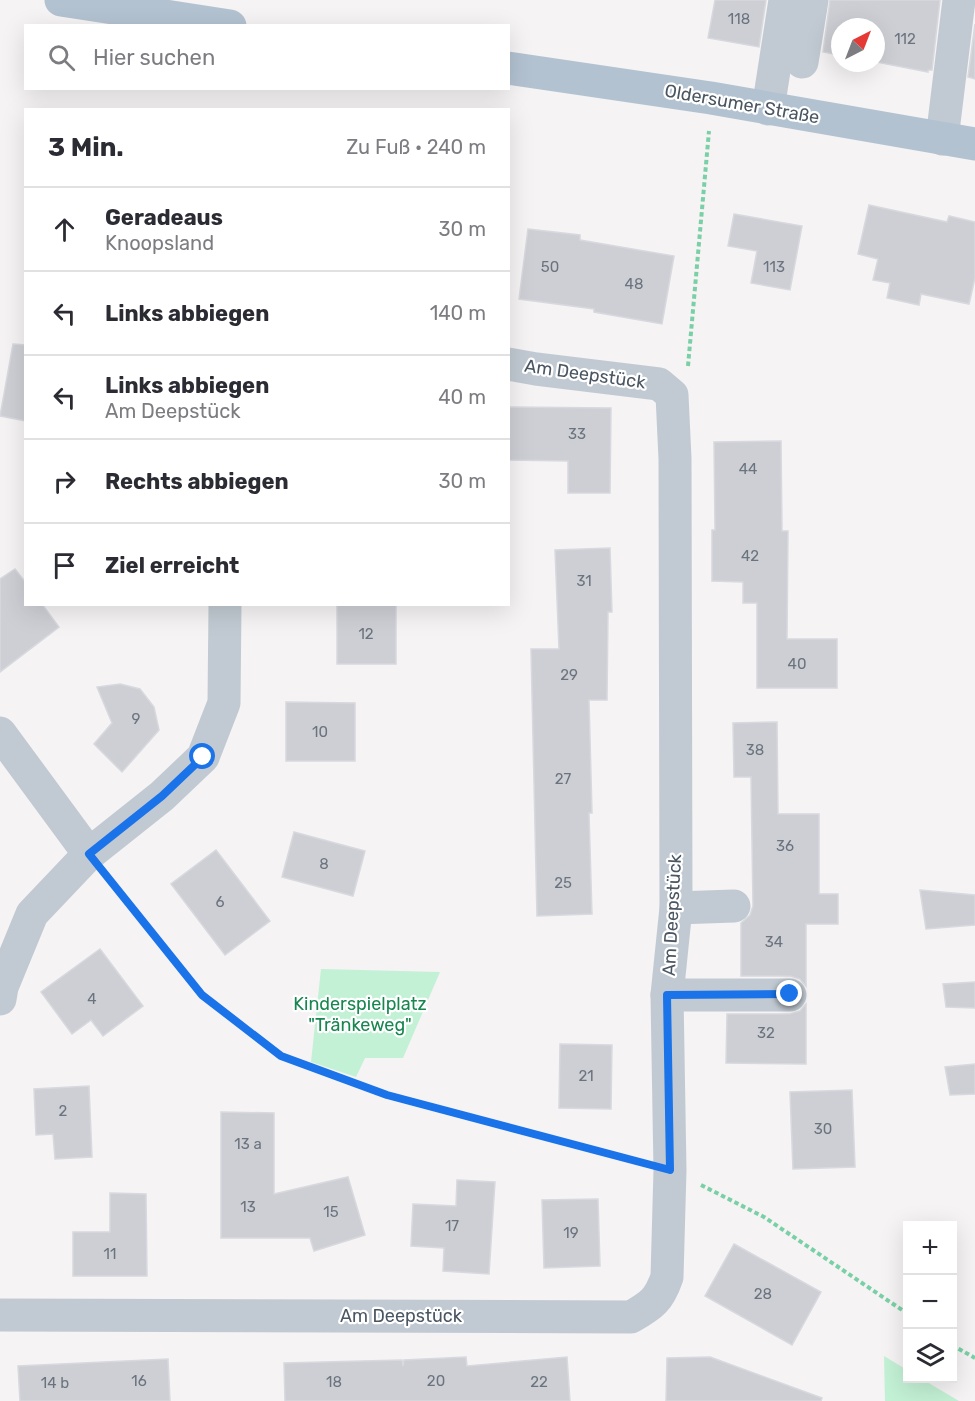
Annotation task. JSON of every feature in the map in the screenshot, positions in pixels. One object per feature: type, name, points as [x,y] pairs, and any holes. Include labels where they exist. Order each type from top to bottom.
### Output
[{"type":"main road","points":[[61,0],[217,24]]},
{"type":"main road","name":"Oldersumer Straße","points":[[510,68],[711,98],[975,144]]},
{"type":"street","points":[[768,109],[785,0]]},
{"type":"street","points":[[802,62],[812,0]]},
{"type":"street","points":[[942,138],[960,0]]},
{"type":"street","name":"Am Deepstück","points":[[0,1315],[632,1317],[650,1306],[661,1293],[667,1277],[670,1170],[667,995],[676,908],[675,459],[672,395],[659,384],[510,364]]},
{"type":"street","points":[[0,999],[2,987],[32,914],[89,854],[162,796],[203,757],[224,703],[225,606]]},
{"type":"street","points":[[0,734],[89,854]]},
{"type":"street","points":[[676,908],[734,906]]},
{"type":"street","points":[[667,995],[790,994]]},
{"type":"path","points":[[672,395],[688,366],[711,98]]},
{"type":"path","points":[[89,854],[202,995],[281,1056],[387,1095],[670,1170],[764,1217],[903,1311]]},
{"type":"path","points":[[957,1347],[975,1358]]},
{"type":"green space","name":"Kinderspielplatz \"Tränkeweg\"","points":[[321,969],[440,972],[403,1058],[365,1058],[356,1077],[311,1062]]},
{"type":"green space","points":[[884,1356],[903,1368],[903,1383],[929,1383],[959,1401],[885,1401]]},
{"type":"building","points":[[715,0],[766,0],[759,47],[708,38]]},
{"type":"building","points":[[830,0],[940,0],[932,70],[928,72],[885,64],[885,18],[831,18],[831,53],[823,52]]},
{"type":"building","points":[[975,24],[975,79],[968,77]]},
{"type":"building","points":[[869,205],[947,222],[949,216],[975,222],[975,278],[969,304],[921,294],[919,305],[887,298],[890,283],[873,280],[878,259],[858,254]]},
{"type":"building","points":[[734,214],[802,226],[790,290],[751,283],[757,251],[728,246]]},
{"type":"building","points":[[528,229],[580,235],[580,240],[674,256],[662,324],[594,312],[594,309],[519,299]]},
{"type":"building","points":[[13,344],[24,345],[24,421],[0,416]]},
{"type":"building","points":[[510,407],[611,408],[610,493],[568,493],[568,461],[510,460]]},
{"type":"building","points":[[781,441],[782,531],[788,531],[787,639],[837,639],[837,688],[757,688],[757,603],[743,603],[743,582],[712,581],[712,530],[715,530],[714,442]]},
{"type":"building","points":[[610,548],[612,612],[608,612],[607,700],[589,700],[592,914],[537,916],[531,649],[559,649],[555,550]]},
{"type":"building","points":[[15,569],[24,580],[24,606],[43,606],[59,627],[0,672],[0,579]]},
{"type":"building","points":[[337,606],[396,606],[396,664],[337,664]]},
{"type":"building","points":[[120,684],[140,689],[154,707],[159,730],[122,772],[94,744],[112,723],[97,687]]},
{"type":"building","points":[[286,702],[355,703],[355,761],[286,761]]},
{"type":"building","points":[[777,722],[778,814],[819,814],[819,894],[838,894],[838,924],[806,924],[806,986],[800,979],[791,976],[741,976],[741,923],[750,915],[753,906],[751,777],[734,777],[733,723]]},
{"type":"building","points":[[294,832],[365,851],[353,896],[282,877]]},
{"type":"building","points":[[216,850],[270,921],[225,955],[171,884]]},
{"type":"building","points":[[920,890],[975,895],[975,925],[926,929]]},
{"type":"building","points":[[100,949],[143,1006],[103,1036],[91,1020],[72,1034],[41,992]]},
{"type":"building","points":[[975,982],[975,1008],[946,1007],[943,984]]},
{"type":"building","points":[[806,1004],[806,1064],[726,1063],[727,1014],[790,1014],[800,1011]]},
{"type":"building","points":[[560,1044],[612,1045],[611,1109],[559,1108]]},
{"type":"building","points":[[975,1064],[975,1094],[950,1095],[945,1067]]},
{"type":"building","points":[[89,1086],[92,1157],[55,1159],[53,1134],[36,1135],[34,1089]]},
{"type":"building","points":[[852,1090],[855,1167],[793,1169],[790,1092]]},
{"type":"building","points":[[221,1112],[274,1113],[274,1194],[348,1177],[365,1235],[314,1251],[310,1238],[221,1238]]},
{"type":"building","points":[[457,1180],[495,1182],[489,1274],[443,1271],[444,1248],[411,1246],[413,1204],[456,1206]]},
{"type":"building","points":[[110,1193],[146,1194],[147,1276],[73,1276],[73,1232],[110,1232]]},
{"type":"building","points":[[598,1199],[600,1266],[544,1268],[542,1200]]},
{"type":"building","points":[[734,1244],[821,1292],[792,1345],[705,1296]]},
{"type":"building","points":[[466,1357],[467,1366],[567,1357],[570,1401],[285,1401],[284,1363],[402,1360],[403,1366],[404,1360]]},
{"type":"building","points":[[710,1357],[822,1398],[821,1401],[666,1401],[667,1358]]},
{"type":"building","points":[[168,1359],[170,1401],[20,1401],[18,1366]]},
{"type":"route","points":[[203,757],[162,796],[89,854],[202,995],[281,1056],[387,1095],[670,1170],[667,995],[790,994]]}]
